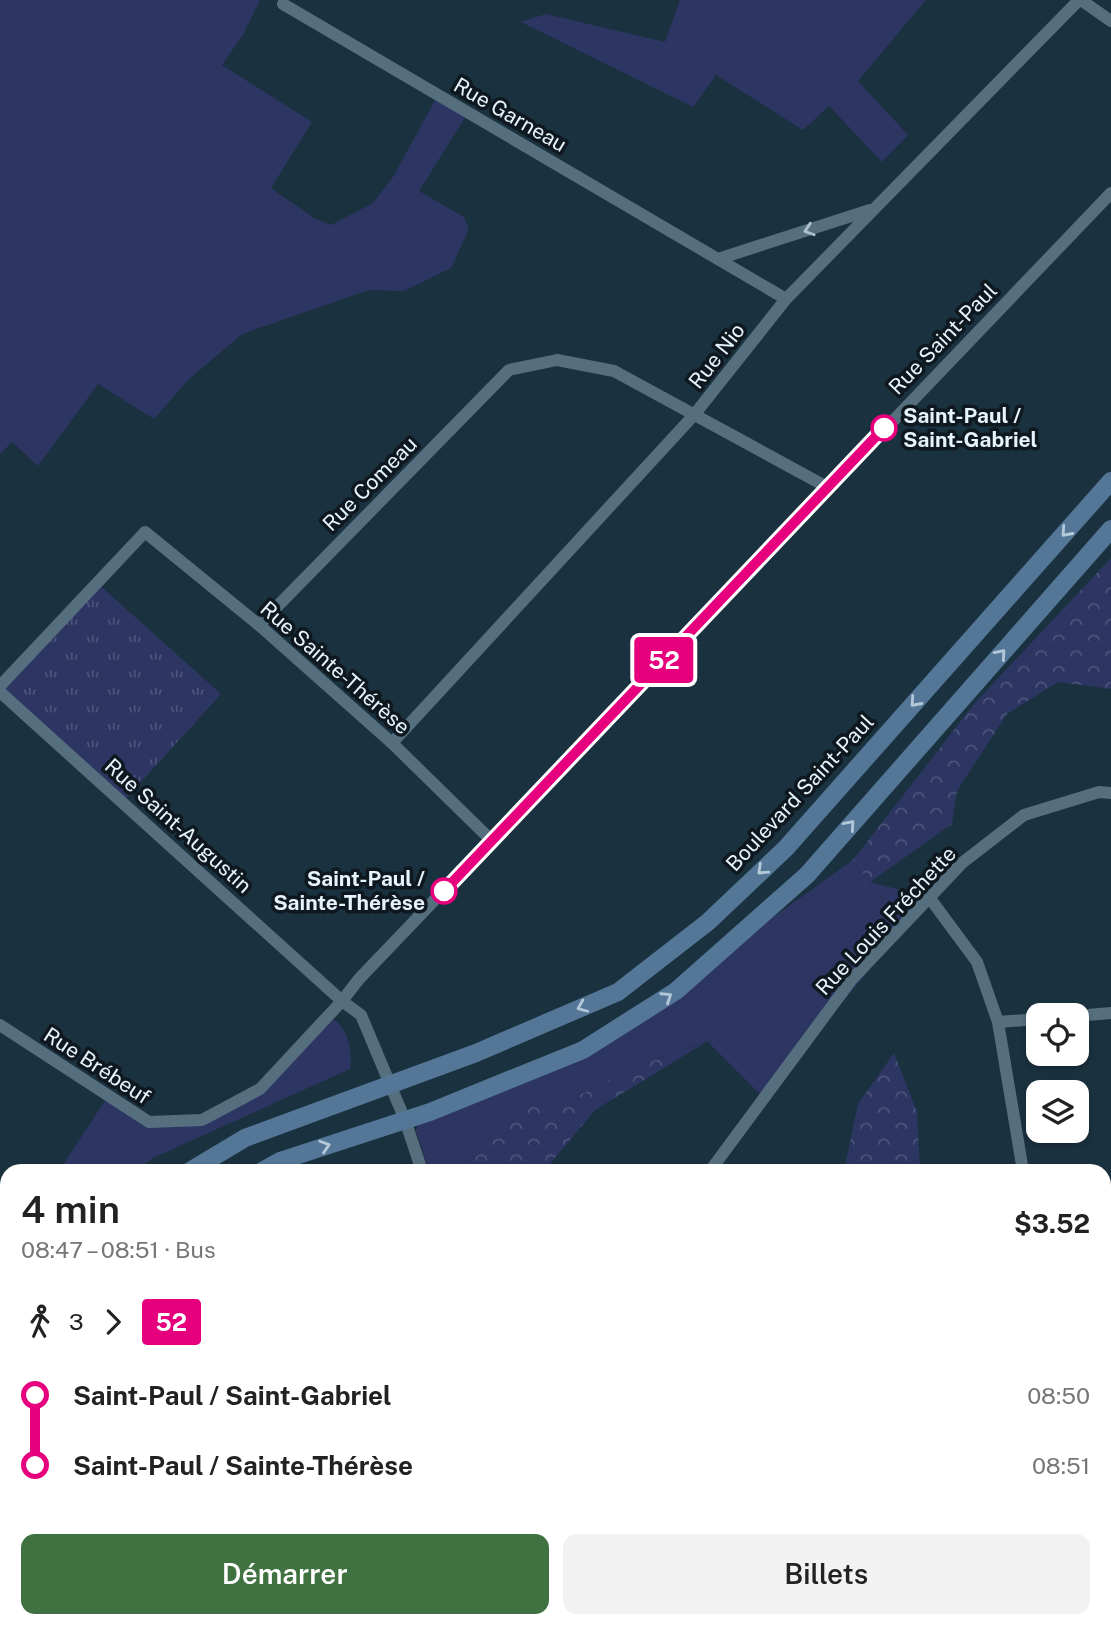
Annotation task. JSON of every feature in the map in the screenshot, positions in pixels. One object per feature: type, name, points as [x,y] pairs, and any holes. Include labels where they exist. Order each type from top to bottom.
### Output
[{"type":"main road","name":"Boulevard Saint-Paul","points":[[202,1164],[245,1138],[475,1053],[618,992],[708,922],[786,848],[1111,481]]},
{"type":"main road","points":[[275,1164],[407,1126],[583,1050],[676,991],[807,874],[1111,529]]},
{"type":"street","points":[[1080,0],[1111,21]]},
{"type":"street","name":"Rue Nio","points":[[392,743],[694,415],[786,299],[1080,0]]},
{"type":"street","name":"Rue Garneau","points":[[283,4],[786,299]]},
{"type":"street","name":"Rue Saint-Paul","points":[[342,1001],[359,979],[827,487],[1111,193]]},
{"type":"street","points":[[718,259],[874,209]]},
{"type":"street","name":"Rue Comeau","points":[[259,625],[509,370],[557,360],[614,371],[694,415]]},
{"type":"street","points":[[694,415],[827,487]]},
{"type":"street","name":"Rue Sainte-Thérèse","points":[[0,686],[145,532],[259,625],[392,743],[492,841]]},
{"type":"street","name":"Rue Saint-Augustin","points":[[0,692],[342,1001],[361,1015],[391,1085],[420,1164]]},
{"type":"street","name":"Rue Louis Fréchette","points":[[714,1164],[852,979],[962,863],[1024,815],[1099,792],[1111,793]]},
{"type":"street","points":[[929,897],[977,962],[998,1022],[1022,1164]]},
{"type":"street","name":"Rue Brébeuf","points":[[0,1025],[149,1122],[202,1121],[260,1089],[342,1001]]},
{"type":"street","points":[[1089,1015],[1111,1013]]},
{"type":"street","points":[[998,1022],[1026,1020]]},
{"type":"green space","points":[[0,0],[260,0],[244,33],[222,65],[312,122],[271,188],[314,218],[331,225],[373,203],[393,177],[438,95],[468,113],[419,191],[464,217],[469,229],[451,268],[404,291],[369,290],[242,334],[187,381],[154,419],[98,384],[38,466],[12,442],[0,454]]},
{"type":"green space","points":[[680,0],[926,0],[858,81],[908,135],[882,162],[829,106],[803,130],[716,75],[693,107],[521,22],[546,14],[665,42]]},
{"type":"green space","points":[[1111,558],[1111,689],[1058,682],[1007,714],[957,791],[952,824],[870,882],[853,860],[974,704]]},
{"type":"green space","points":[[97,583],[221,694],[120,805],[0,690]]},
{"type":"green space","points":[[853,860],[870,882],[929,897],[764,1098],[707,1041],[631,1069],[584,1093],[520,1103],[470,1164],[427,1164],[416,1131],[419,1119],[649,1015],[707,976],[751,933]]},
{"type":"green space","points":[[332,1019],[342,1027],[351,1056],[350,1069],[153,1158],[145,1164],[64,1164],[108,1096],[149,1122],[202,1120],[260,1089]]},
{"type":"green space","points":[[708,1041],[595,1110],[550,1164],[470,1164],[520,1103],[584,1093],[631,1069]]},
{"type":"green space","points":[[894,1053],[917,1112],[920,1164],[845,1164],[858,1104]]},
{"type":"bus line","name":"52","points":[[444,891],[884,428]]},
{"type":"place","name":"Saint-Paul / Saint-Gabriel","points":[[884,428]]},
{"type":"place","name":"Saint-Paul / Sainte-Thérèse","points":[[444,891]]}]
